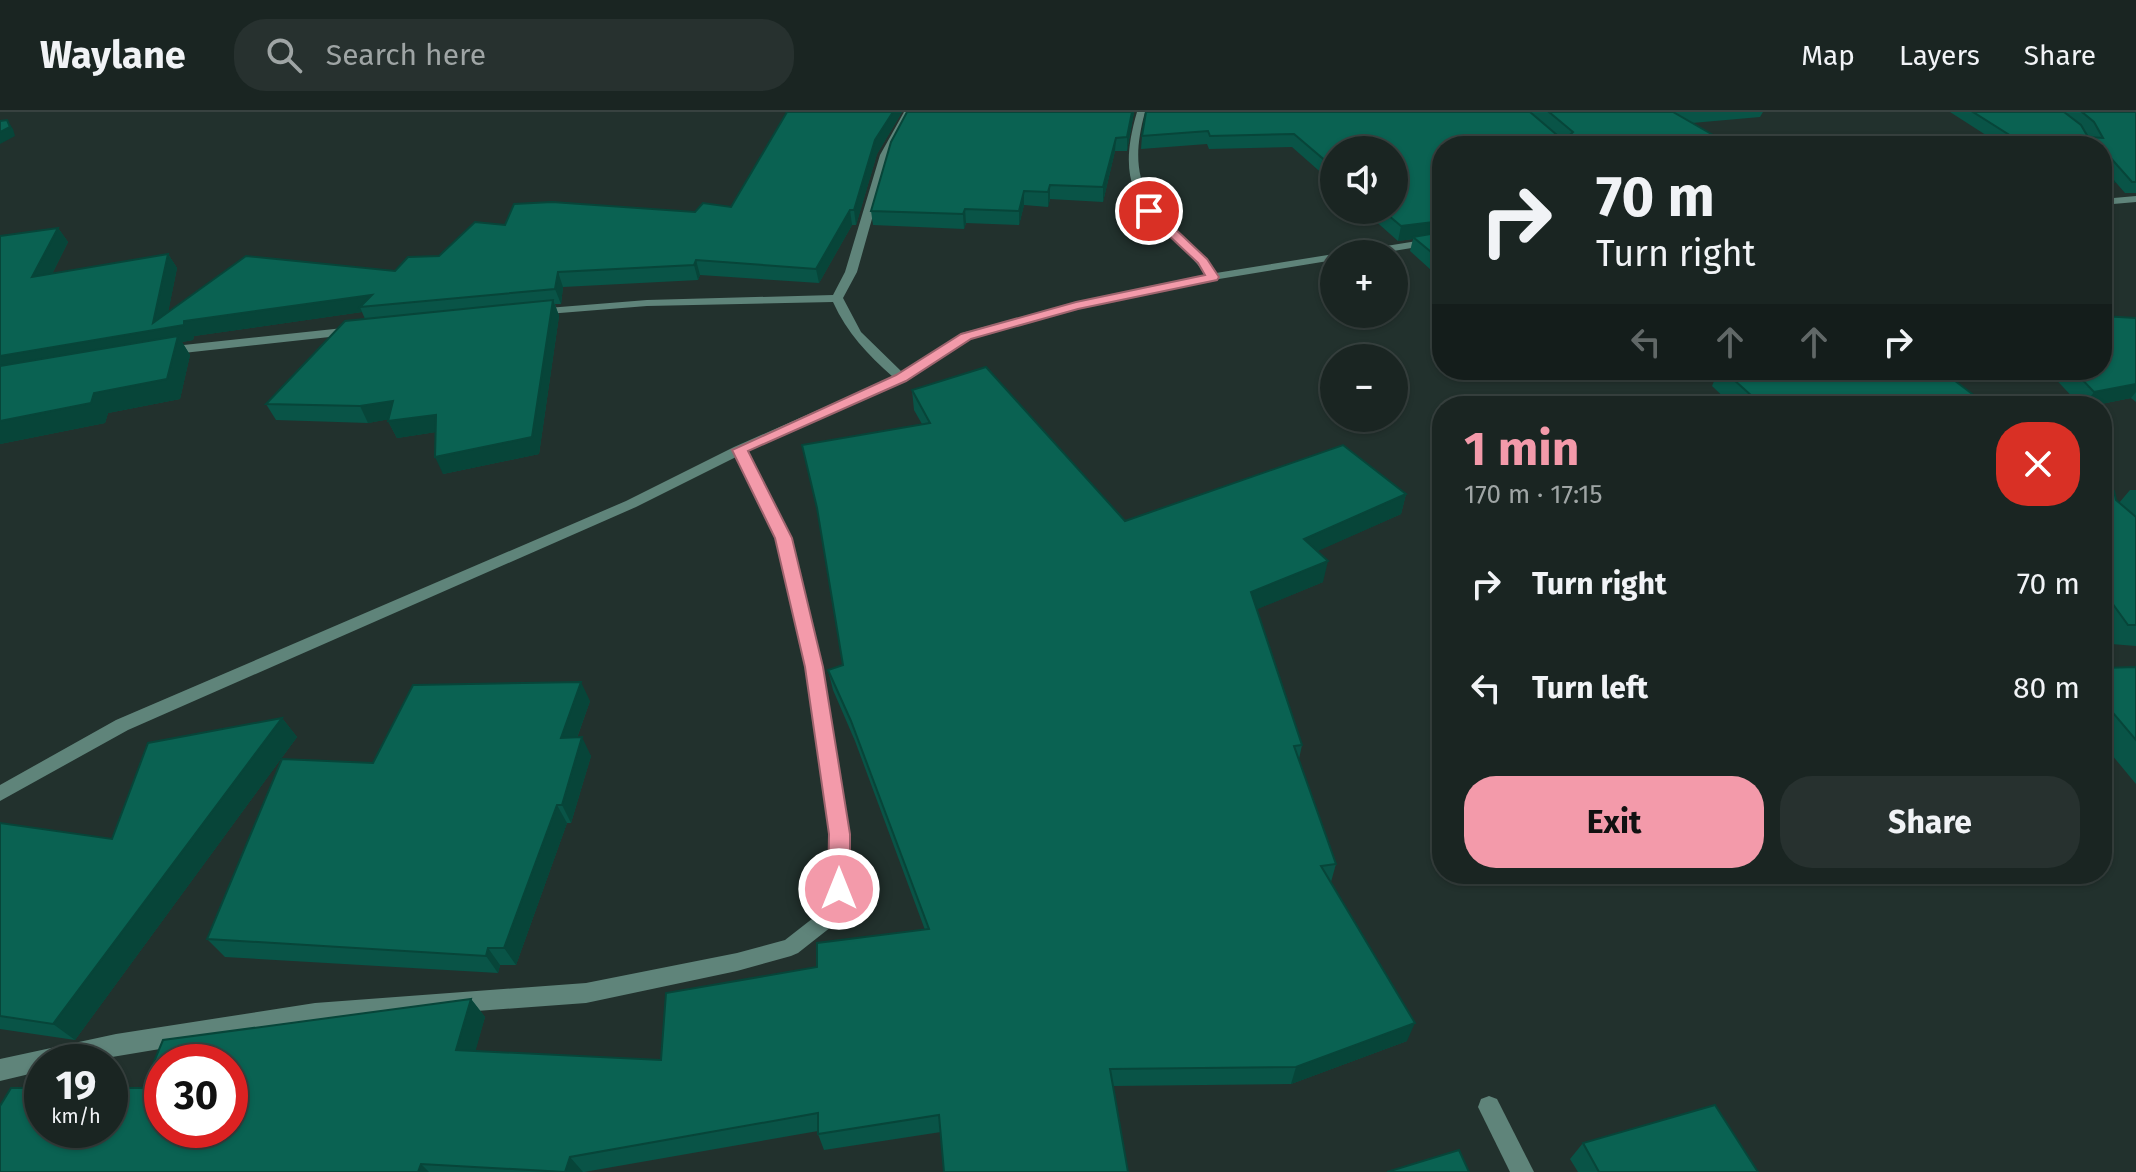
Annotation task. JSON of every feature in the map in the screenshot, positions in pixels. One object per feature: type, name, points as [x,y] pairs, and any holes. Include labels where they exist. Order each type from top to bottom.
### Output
[{"type":"street","points":[[837,298],[851,272],[885,155],[908,112]]},
{"type":"street","points":[[1141,112],[1132,140],[1131,158],[1137,189],[1149,211],[1202,261],[1213,277]]},
{"type":"street","points":[[2112,198],[2118,195],[2136,199]]},
{"type":"street","points":[[1408,245],[1432,242]]},
{"type":"street","points":[[0,794],[122,725],[631,504],[739,450],[901,378],[966,336],[1076,306],[1213,277],[1320,259]]},
{"type":"street","points":[[523,314],[647,303],[837,298]]},
{"type":"street","points":[[837,298],[850,329],[861,343],[901,378]]},
{"type":"street","points":[[157,352],[369,329]]},
{"type":"street","points":[[1945,380],[1967,396]]},
{"type":"street","points":[[0,1070],[116,1044],[315,1013],[586,993],[737,962],[791,947],[824,921],[839,889],[839,834],[814,667],[784,538],[739,450]]},
{"type":"street","points":[[1489,1107],[1522,1172]]},
{"type":"building","points":[[787,112],[893,112],[875,140],[854,210],[850,210],[816,269],[696,260],[694,265],[558,272],[555,289],[360,307],[372,295],[184,321],[184,325],[0,356],[0,236],[58,228],[32,277],[168,254],[153,323],[246,256],[395,271],[408,257],[439,256],[475,222],[505,225],[514,204],[552,202],[695,212],[703,203],[731,207]]},
{"type":"building","points":[[907,112],[1132,112],[1127,137],[1116,138],[1103,187],[1050,185],[1048,192],[1024,191],[1019,211],[965,209],[963,214],[871,211],[891,142]]},
{"type":"building","points":[[1146,112],[1530,112],[1557,135],[1570,135],[1573,132],[1549,112],[1673,112],[1713,135],[1432,136],[1432,222],[1401,226],[1399,224],[1408,224],[1408,136],[1320,136],[1320,156],[1294,134],[1210,136],[1208,131],[1142,136]]},
{"type":"building","points":[[1973,112],[2064,112],[2081,125],[2087,136],[2011,136]]},
{"type":"building","points":[[2082,112],[2136,112],[2136,182],[2132,182],[2112,159],[2112,136],[2102,136],[2094,122]]},
{"type":"building","points":[[7,120],[10,127],[0,132],[0,121]]},
{"type":"building","points":[[1432,234],[1432,253],[1413,237]]},
{"type":"building","points":[[553,300],[532,437],[435,457],[436,415],[388,421],[393,401],[360,406],[266,404],[345,321]]},
{"type":"building","points":[[2112,317],[2136,318],[2136,384],[2094,392],[2083,380],[2112,380]]},
{"type":"building","points":[[178,336],[167,379],[94,393],[91,403],[0,421],[0,366]]},
{"type":"building","points":[[986,367],[1125,521],[1343,445],[1406,494],[1304,539],[1328,561],[1251,592],[1302,745],[1294,746],[1336,864],[1321,866],[1415,1023],[1296,1067],[1110,1069],[1128,1172],[944,1172],[939,1115],[818,1134],[818,1113],[570,1157],[565,1172],[421,1164],[418,1172],[0,1172],[0,1106],[11,1088],[24,1088],[24,1148],[128,1148],[128,1088],[144,1086],[144,1148],[248,1148],[248,1044],[161,1044],[163,1040],[471,999],[456,1050],[661,1060],[666,993],[817,967],[817,943],[929,929],[851,721],[828,670],[843,665],[817,508],[802,445],[930,423],[912,390]]},
{"type":"building","points":[[1734,380],[1954,380],[1975,396],[1752,396]]},
{"type":"building","points":[[2112,491],[2116,500],[2136,517],[2136,625],[2128,625],[2112,603]]},
{"type":"building","points":[[2136,667],[2136,740],[2112,712],[2112,668]]},
{"type":"building","points":[[581,682],[561,738],[582,737],[562,805],[557,805],[504,948],[488,948],[486,956],[207,939],[282,759],[373,763],[413,685]]},
{"type":"building","points":[[282,718],[53,1024],[0,1016],[0,823],[112,839],[148,743]]},
{"type":"building","points":[[1715,1105],[1758,1172],[1599,1172],[1583,1143]]},
{"type":"building","points":[[1459,1150],[1469,1172],[1387,1172]]},
{"type":"route","points":[[839,889],[839,834],[814,667],[784,538],[739,450],[901,378],[966,336],[1076,306],[1213,277],[1202,261],[1149,211]]}]
